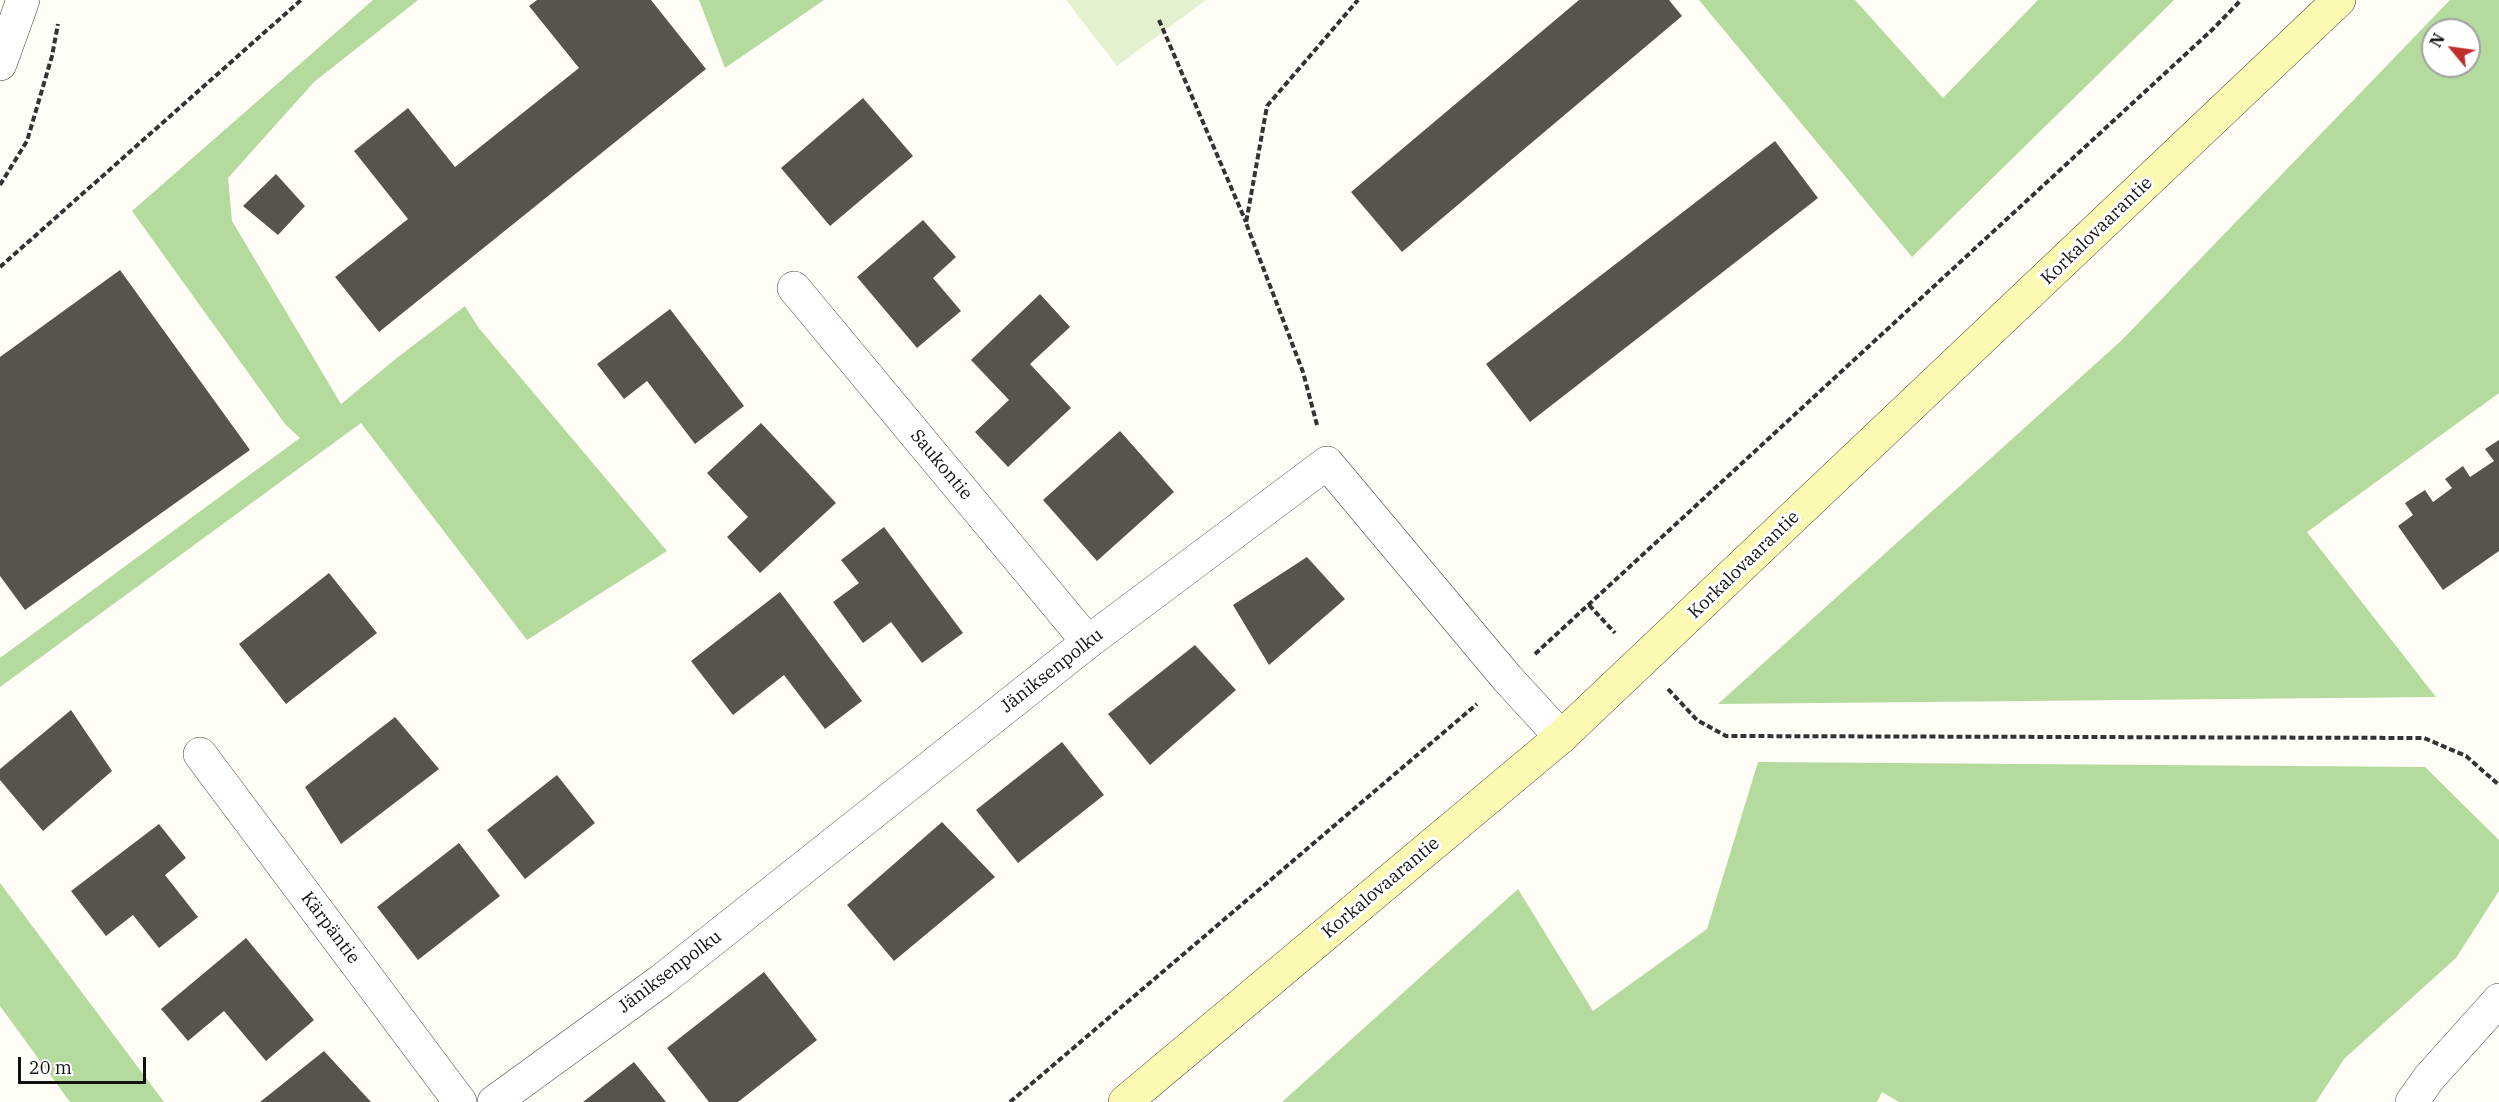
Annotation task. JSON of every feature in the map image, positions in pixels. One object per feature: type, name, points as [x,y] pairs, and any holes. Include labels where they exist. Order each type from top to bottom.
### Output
[{"type":"street","points":[[0,64],[23,0]]},
{"type":"street","name":"Korkalovaarantie","points":[[1125,1102],[1561,737],[2339,0]]},
{"type":"street","name":"Saukontie","points":[[794,288],[1088,642]]},
{"type":"street","points":[[1327,464],[1507,678],[1561,737]]},
{"type":"street","name":"Jäniksenpolku","points":[[494,1102],[662,980],[1088,642],[1327,464]]},
{"type":"street","name":"Kärpäntie","points":[[200,754],[460,1102]]},
{"type":"street","points":[[2412,1102],[2429,1078],[2499,1000]]},
{"type":"path","points":[[0,267],[301,0]]},
{"type":"path","points":[[1246,223],[1267,106],[1358,0]]},
{"type":"path","points":[[1010,1102],[1507,678],[1598,597],[2214,29],[2241,0]]},
{"type":"path","points":[[1159,20],[1246,223],[1303,372],[1327,464]]},
{"type":"path","points":[[0,185],[27,141],[52,56],[59,22]]},
{"type":"path","points":[[1697,720],[1726,736],[2424,738],[2466,756],[2499,785]]},
{"type":"green space","points":[[373,0],[418,0],[314,82],[228,178],[232,221],[341,404],[465,306],[478,327],[667,551],[527,640],[361,423],[0,687],[0,658],[300,438],[285,424],[132,211]]},
{"type":"green space","points":[[699,0],[824,0],[725,68]]},
{"type":"green space","points":[[1066,0],[1206,0],[1117,66]]},
{"type":"green space","points":[[1699,0],[1855,0],[1943,98],[2038,0],[2174,0],[1912,257]]},
{"type":"green space","points":[[2450,0],[2499,0],[2499,393],[2307,532],[2436,697],[1718,704],[2122,340],[2421,30],[2421,78],[2481,78],[2481,18],[2433,18]]},
{"type":"green space","points":[[1758,762],[2425,767],[2499,840],[2499,891],[2456,958],[2344,1059],[2316,1102],[1899,1102],[1882,1092],[1877,1102],[1282,1102],[1518,889],[1593,1011],[1707,929]]},
{"type":"green space","points":[[0,883],[164,1102],[70,1102],[0,1006]]},
{"type":"building","points":[[537,0],[651,0],[706,69],[379,332],[335,277],[408,219],[354,151],[408,108],[455,167],[579,68],[529,6]]},
{"type":"building","points":[[1579,0],[1669,0],[1682,16],[1402,252],[1351,192]]},
{"type":"building","points":[[863,98],[913,156],[830,226],[781,168]]},
{"type":"building","points":[[1775,141],[1818,198],[1530,422],[1486,364]]},
{"type":"building","points":[[276,174],[305,206],[278,235],[243,206]]},
{"type":"building","points":[[923,220],[956,257],[933,278],[961,311],[917,348],[857,277]]},
{"type":"building","points":[[120,270],[250,450],[25,610],[0,576],[0,357]]},
{"type":"building","points":[[1040,294],[1070,327],[1030,364],[1071,408],[1008,467],[975,432],[1009,400],[971,360]]},
{"type":"building","points":[[670,309],[744,406],[695,444],[647,381],[624,399],[597,364]]},
{"type":"building","points":[[761,423],[836,503],[760,573],[727,537],[748,517],[707,473]]},
{"type":"building","points":[[1120,431],[1174,492],[1097,561],[1043,500]]},
{"type":"building","points":[[2499,440],[2499,551],[2443,590],[2398,526],[2413,515],[2405,503],[2425,490],[2433,502],[2452,488],[2445,479],[2463,466],[2470,477],[2494,461],[2485,449]]},
{"type":"building","points":[[884,527],[963,633],[922,663],[891,622],[863,643],[833,602],[859,583],[841,560]]},
{"type":"building","points":[[1307,557],[1345,599],[1269,665],[1233,605]]},
{"type":"building","points":[[329,573],[377,633],[286,704],[239,644]]},
{"type":"building","points":[[780,592],[862,701],[825,729],[784,675],[733,715],[691,661]]},
{"type":"building","points":[[1195,645],[1236,690],[1150,765],[1108,714]]},
{"type":"building","points":[[71,710],[112,771],[43,831],[0,780],[0,769]]},
{"type":"building","points":[[395,717],[439,769],[341,844],[305,787]]},
{"type":"building","points":[[1062,742],[1104,795],[1018,863],[976,810]]},
{"type":"building","points":[[557,775],[595,823],[525,879],[487,830]]},
{"type":"building","points":[[942,822],[995,877],[894,961],[847,905]]},
{"type":"building","points":[[159,824],[186,858],[165,875],[198,917],[159,948],[133,915],[106,936],[71,891]]},
{"type":"building","points":[[459,843],[500,896],[418,960],[377,907]]},
{"type":"building","points":[[246,938],[314,1020],[266,1061],[224,1011],[188,1041],[161,1009]]},
{"type":"building","points":[[764,972],[817,1040],[738,1102],[709,1102],[667,1048]]},
{"type":"building","points":[[324,1051],[371,1102],[260,1102]]},
{"type":"building","points":[[634,1062],[666,1102],[583,1102]]}]
